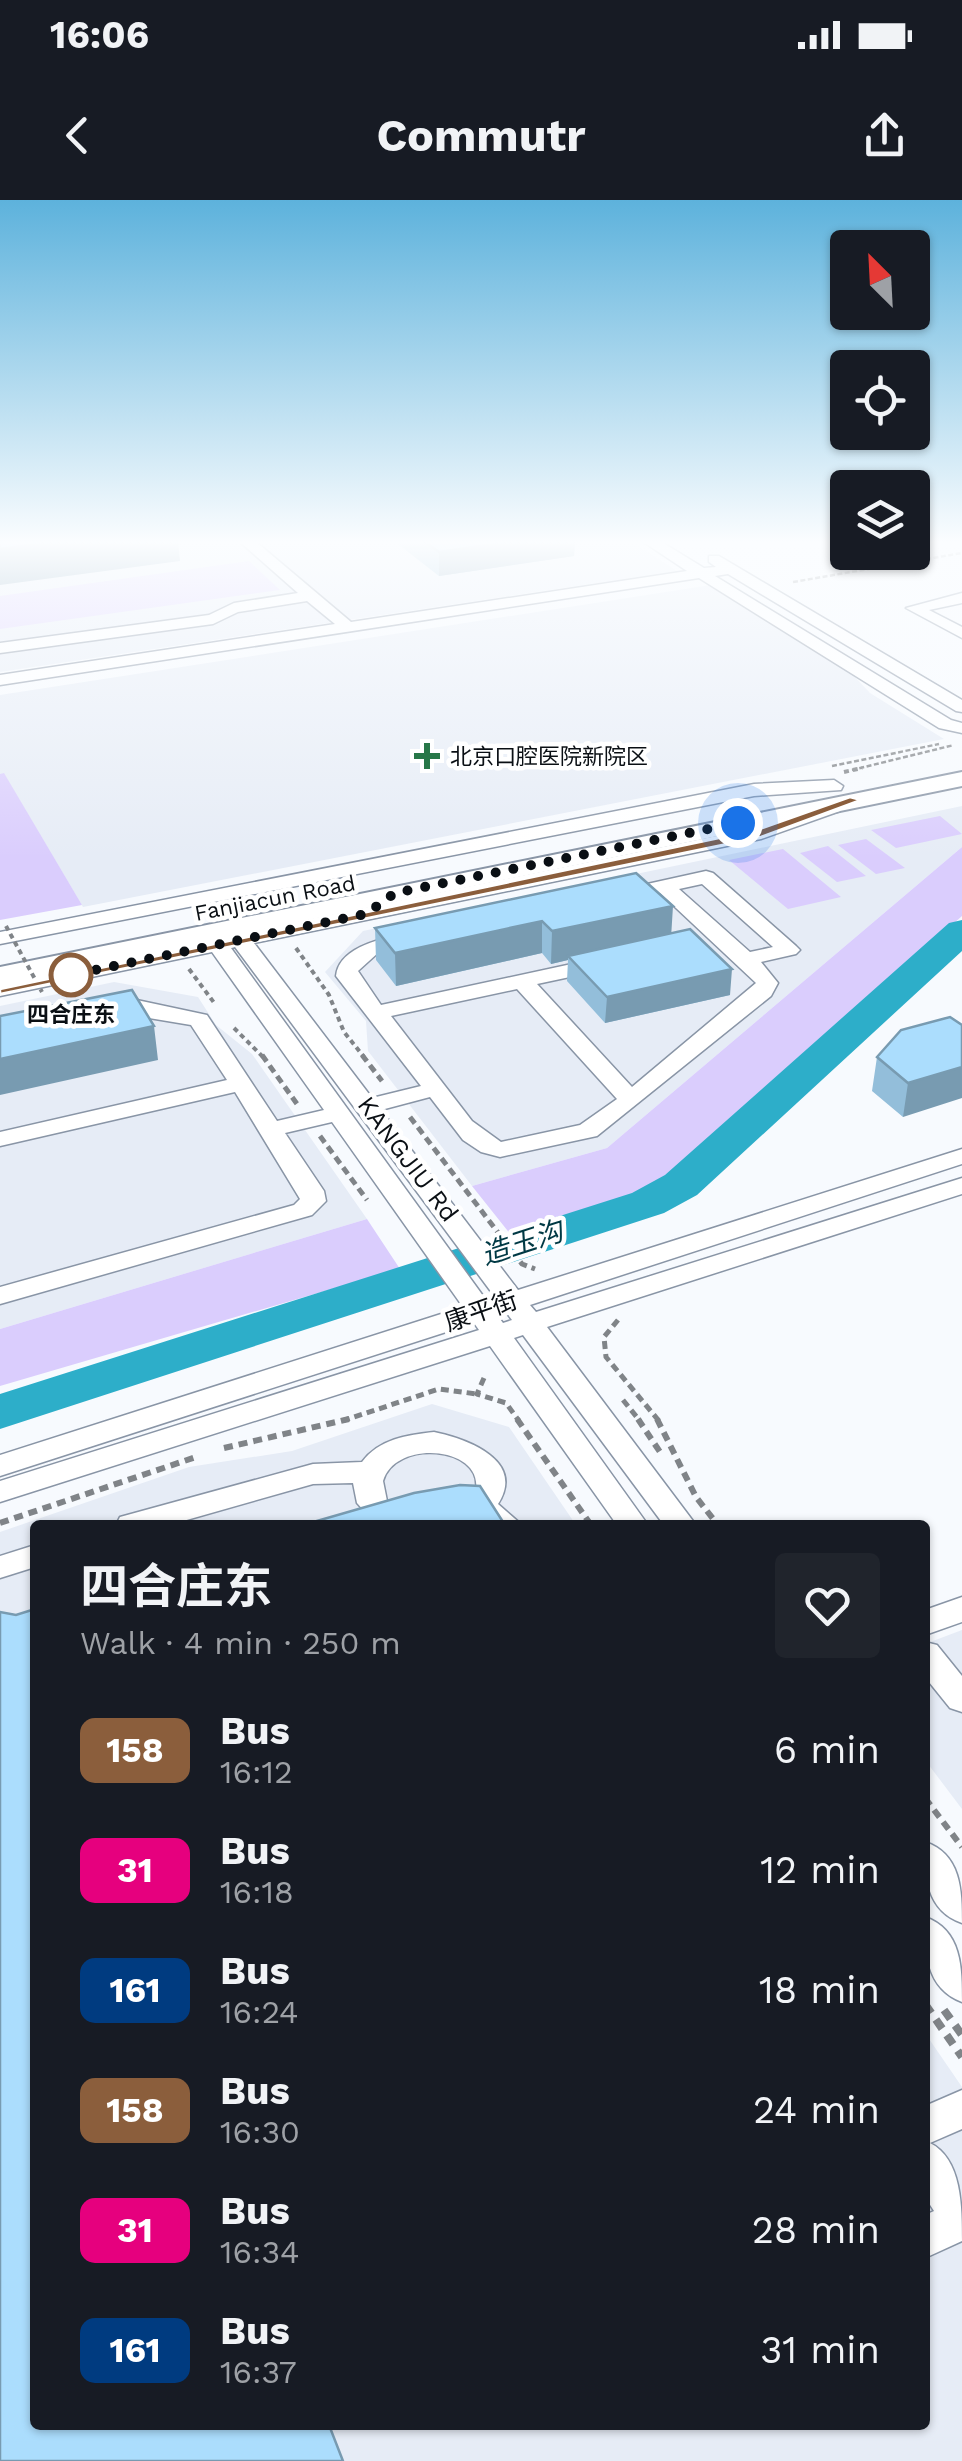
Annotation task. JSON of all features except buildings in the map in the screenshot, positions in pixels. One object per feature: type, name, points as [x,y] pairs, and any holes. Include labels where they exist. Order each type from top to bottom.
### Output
[{"type":"main road","name":"Fanjiacun Road","points":[[0,954],[962,760]]},
{"type":"main road","name":"Fanjiacun Road","points":[[0,975],[395,893],[838,787],[962,779]]},
{"type":"main road","points":[[366,914],[395,893]]},
{"type":"street","points":[[0,680],[215,647]]},
{"type":"street","points":[[820,647],[945,724],[962,728]]},
{"type":"street","points":[[861,647],[962,707]]},
{"type":"street","points":[[0,989],[761,833],[838,787]]},
{"type":"street","points":[[3,932],[754,790],[838,787]]},
{"type":"street","points":[[588,902],[706,877],[789,950],[746,959]]},
{"type":"street","points":[[437,933],[380,944],[347,968],[347,976],[477,1140],[486,1148],[500,1150],[588,1131],[764,991],[764,975],[664,886]]},
{"type":"street","points":[[684,945],[721,937]]},
{"type":"street","name":"KANGJIU Rd","points":[[230,942],[262,967],[676,1520]]},
{"type":"street","name":"KANGJIU Rd","points":[[230,942],[238,972],[630,1520]]},
{"type":"street","points":[[376,1013],[630,957]]},
{"type":"street","points":[[238,972],[262,967]]},
{"type":"street","points":[[522,980],[630,1099]]},
{"type":"street","points":[[0,1296],[303,1210],[313,1201],[311,1191],[272,1129],[199,1020],[118,1003],[84,1010]]},
{"type":"street","points":[[0,1139],[241,1084]]},
{"type":"street","points":[[368,1106],[436,1090]]},
{"type":"street","points":[[272,1129],[339,1114]]},
{"type":"street","name":"康平街","points":[[0,1492],[490,1323],[514,1300],[962,1156]]},
{"type":"street","name":"康平街","points":[[0,1466],[490,1323],[532,1324],[962,1186]]},
{"type":"street","points":[[396,1520],[379,1512],[370,1500],[366,1486],[370,1472],[380,1459],[405,1446],[436,1442],[456,1446],[486,1465],[492,1480],[494,1516]]},
{"type":"street","points":[[150,1520],[312,1474],[370,1472]]},
{"type":"street","points":[[0,1568],[30,1558]]},
{"type":"street","points":[[930,1620],[962,1609]]},
{"type":"street","points":[[930,1660],[962,1699]]},
{"type":"street","points":[[930,1864],[962,1907]]},
{"type":"street","points":[[930,1940],[962,1985]]},
{"type":"street","points":[[930,2124],[962,2109]]},
{"type":"street","points":[[930,2168],[962,2218],[930,2234]]},
{"type":"path","points":[[838,787],[962,744]]},
{"type":"path","points":[[3,932],[42,992]]},
{"type":"path","points":[[296,942],[298,953],[329,995],[344,1032],[386,1087]]},
{"type":"path","points":[[405,1110],[522,1264]]},
{"type":"path","points":[[316,1130],[373,1208]]},
{"type":"path","points":[[601,1346],[663,1426],[696,1497],[714,1520]]},
{"type":"path","points":[[477,1394],[484,1378]]},
{"type":"path","points":[[222,1448],[333,1424],[439,1389],[477,1394],[506,1403],[588,1520]]},
{"type":"path","points":[[0,1523],[204,1454]]},
{"type":"path","points":[[930,1804],[962,1846]]},
{"type":"path","points":[[930,2011],[962,2058]]},
{"type":"shaded area","points":[[0,647],[171,647],[0,672]]},
{"type":"shaded area","name":"北京口腔医院新院区","points":[[313,647],[808,647],[852,674],[870,693],[944,739],[83,907],[4,774],[0,774],[0,695]]},
{"type":"shaded area","points":[[4,773],[82,905],[0,920],[0,774]]},
{"type":"shaded area","points":[[962,806],[962,847],[607,1148],[472,1186],[368,1051],[366,1021],[325,972],[363,931]]},
{"type":"shaded area","points":[[940,816],[962,834],[896,848],[871,830]]},
{"type":"shaded area","points":[[866,839],[905,868],[876,874],[838,845]]},
{"type":"shaded area","points":[[828,846],[866,876],[837,882],[800,853]]},
{"type":"shaded area","points":[[962,847],[962,916],[669,1180],[642,1193],[511,1235],[472,1186],[607,1148]]},
{"type":"shaded area","points":[[783,849],[841,897],[788,909],[729,860]]},
{"type":"shaded area","points":[[114,982],[198,997],[216,1025],[252,1054],[367,1219],[0,1329],[0,1006]]},
{"type":"shaded area","points":[[367,1219],[400,1269],[0,1386],[0,1329]]},
{"type":"shaded area","points":[[432,1404],[509,1427],[573,1520],[35,1520],[189,1467],[292,1451]]},
{"type":"shaded area","points":[[30,1522],[30,2430],[930,2430],[930,2040],[962,2087],[962,2461],[0,2461],[0,1532]]},
{"type":"shaded area","points":[[962,1630],[962,1809],[930,1767],[930,1642]]},
{"type":"waterway","name":"造玉沟","points":[[0,1412],[648,1203],[681,1185],[962,931]]},
{"type":"bus line","name":"158","points":[[0,989],[761,833],[855,800]]},
{"type":"place","name":"北京口腔医院新院区","points":[[427,756]]},
{"type":"place","name":"四合庄东","points":[[71,975]]},
{"type":"route","points":[[71,975],[66,976],[366,914],[395,893],[738,823]]}]
